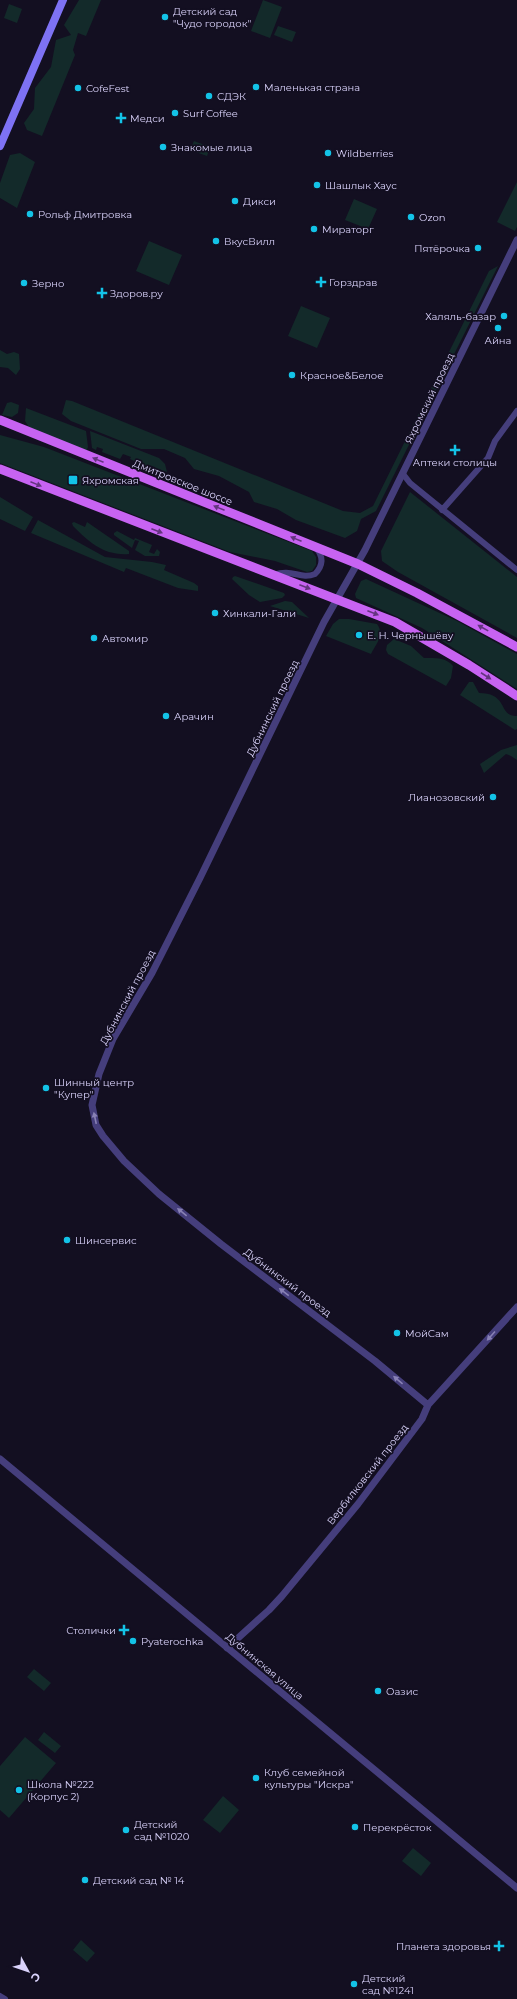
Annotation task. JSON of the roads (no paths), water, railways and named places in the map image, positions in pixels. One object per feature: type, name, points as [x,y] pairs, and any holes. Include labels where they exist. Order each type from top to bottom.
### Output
[{"type":"main road","points":[[0,146],[63,0]]},
{"type":"main road","name":"Дмитровское шоссе","points":[[0,420],[358,564],[417,593],[517,647]]},
{"type":"main road","points":[[0,469],[382,616],[418,634],[517,696]]},
{"type":"street","name":"Яхромский проезд","points":[[358,564],[517,240]]},
{"type":"street","points":[[442,510],[488,458],[495,440],[517,411]]},
{"type":"street","points":[[402,474],[410,484],[517,570]]},
{"type":"street","points":[[274,575],[289,571],[304,576],[315,574],[320,567],[322,557],[313,546]]},
{"type":"street","points":[[336,599],[358,564]]},
{"type":"street","name":"Дубнинский проезд","points":[[336,599],[152,973],[113,1039],[93,1095],[93,1114],[96,1125],[112,1148],[159,1194],[228,1249],[375,1361],[428,1405]]},
{"type":"street","name":"Вербилковский проезд","points":[[228,1648],[269,1610],[335,1532],[411,1434],[422,1418],[428,1405],[517,1307]]},
{"type":"street","name":"Дубнинская улица","points":[[0,1459],[517,1888]]},
{"type":"street","points":[[0,1996],[5,1999]]},
{"type":"place","name":"Детский сад \"Чудо городок\"","points":[[165,17]]},
{"type":"place","name":"Маленькая страна","points":[[256,87]]},
{"type":"place","name":"CofeFest","points":[[78,88]]},
{"type":"place","name":"СДЭК","points":[[209,96]]},
{"type":"place","name":"Surf Coffee","points":[[175,113]]},
{"type":"place","name":"Медси","points":[[121,118]]},
{"type":"place","name":"Знакомые лица","points":[[163,147]]},
{"type":"place","name":"Wildberries","points":[[328,153]]},
{"type":"place","name":"Шашлык Хаус","points":[[317,185]]},
{"type":"place","name":"Дикси","points":[[235,201]]},
{"type":"place","name":"Рольф Дмитровка","points":[[30,214]]},
{"type":"place","name":"Ozon","points":[[411,217]]},
{"type":"place","name":"Мираторг","points":[[314,229]]},
{"type":"place","name":"ВкусВилл","points":[[216,241]]},
{"type":"place","name":"Пятёрочка","points":[[478,248]]},
{"type":"place","name":"Горздрав","points":[[321,282]]},
{"type":"place","name":"Зерно","points":[[24,283]]},
{"type":"place","name":"Здоров.ру","points":[[102,293]]},
{"type":"place","name":"Халяль-базар","points":[[504,316]]},
{"type":"place","name":"Айна","points":[[498,328]]},
{"type":"place","name":"Красное&Белое","points":[[292,375]]},
{"type":"place","name":"Аптеки столицы","points":[[455,450]]},
{"type":"place","name":"Яхромская","points":[[73,480]]},
{"type":"place","name":"Хинкали-Гали","points":[[215,613]]},
{"type":"place","name":"Е. Н. Чернышёву","points":[[359,635]]},
{"type":"place","name":"Автомир","points":[[94,638]]},
{"type":"place","name":"Арачин","points":[[166,716]]},
{"type":"place","name":"Лианозовский","points":[[493,797]]},
{"type":"place","name":"Шинный центр \"Купер\"","points":[[46,1088]]},
{"type":"place","name":"Шинсервис","points":[[67,1240]]},
{"type":"place","name":"МойСам","points":[[397,1333]]},
{"type":"place","name":"Столички","points":[[124,1630]]},
{"type":"place","name":"Pyaterochka","points":[[133,1641]]},
{"type":"place","name":"Оазис","points":[[378,1691]]},
{"type":"place","name":"Клуб семейной культуры \"Искра\"","points":[[256,1778]]},
{"type":"place","name":"Школа №222 (Корпус 2)","points":[[19,1790]]},
{"type":"place","name":"Перекрёсток","points":[[355,1827]]},
{"type":"place","name":"Детский сад №1020","points":[[126,1830]]},
{"type":"place","name":"Детский сад № 14","points":[[85,1880]]},
{"type":"place","name":"Планета здоровья","points":[[499,1946]]},
{"type":"place","name":"Детский сад №1241","points":[[354,1984]]}]
